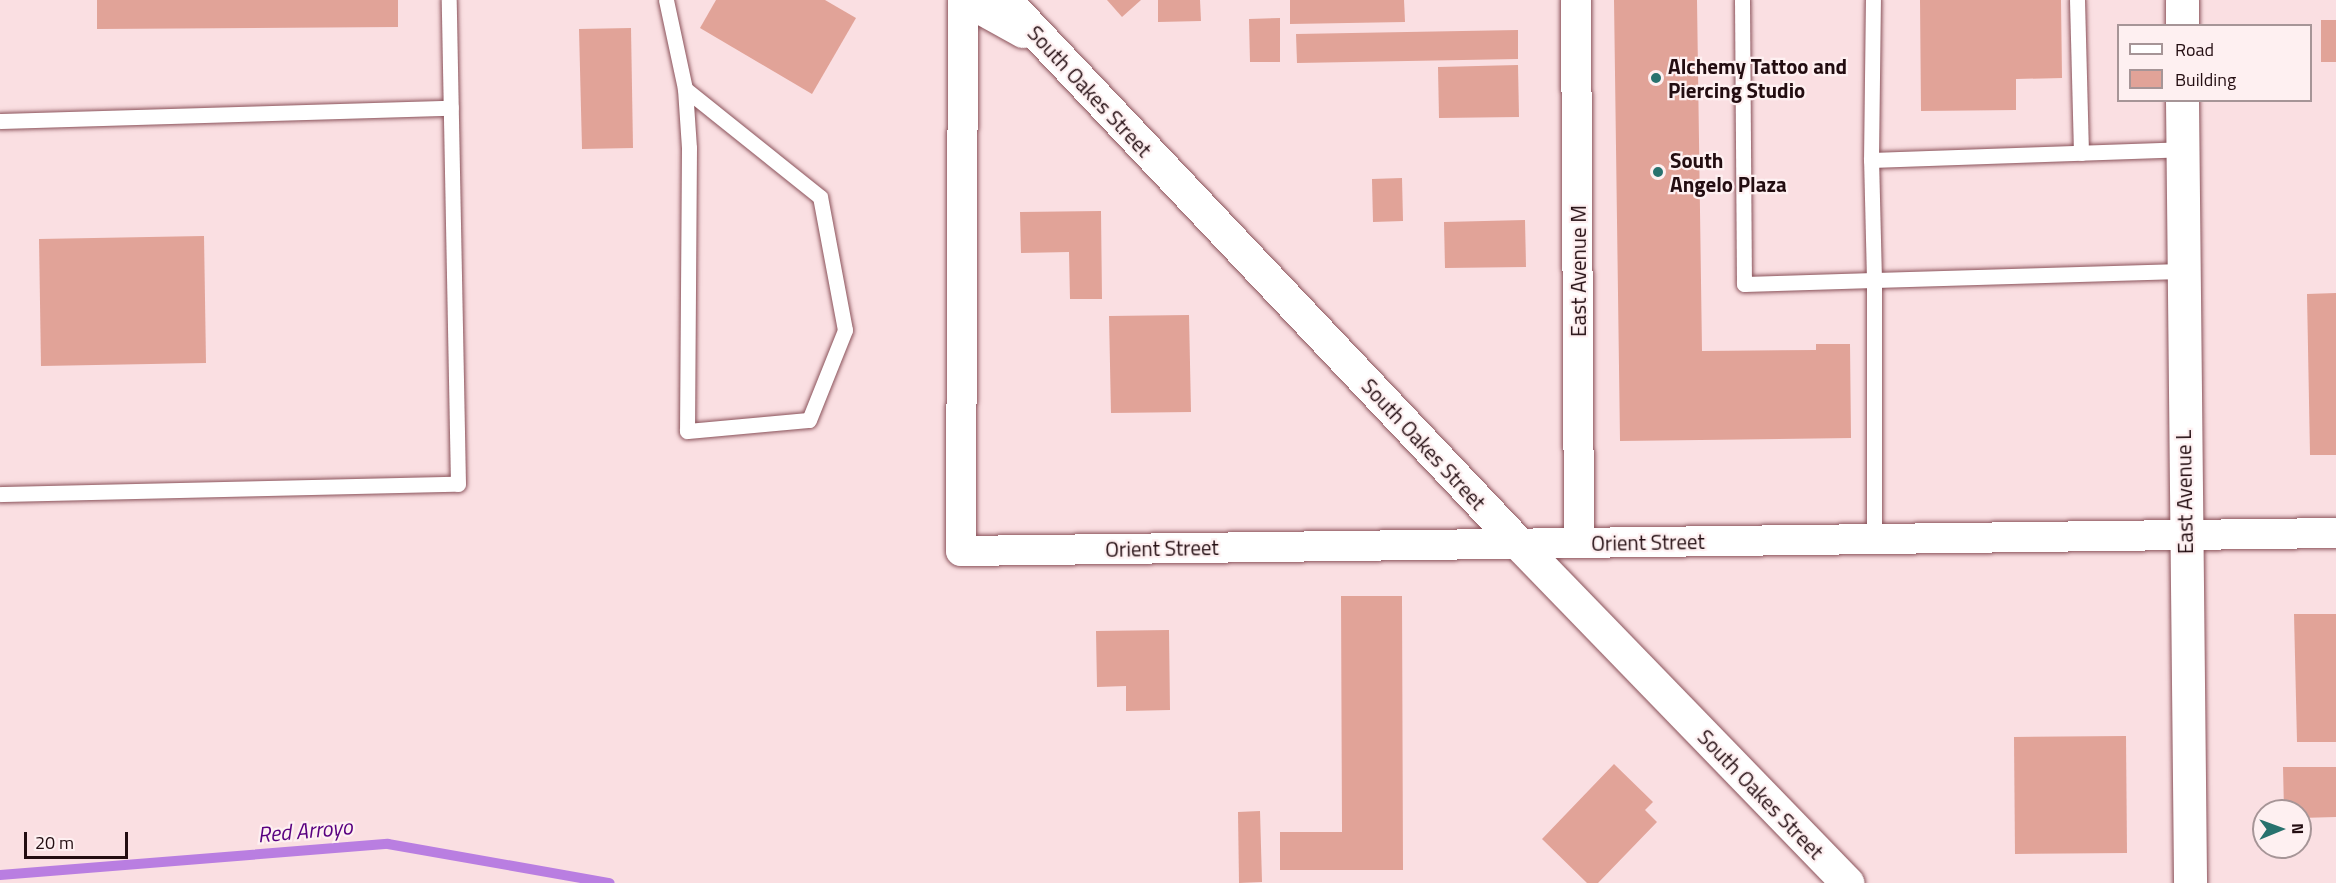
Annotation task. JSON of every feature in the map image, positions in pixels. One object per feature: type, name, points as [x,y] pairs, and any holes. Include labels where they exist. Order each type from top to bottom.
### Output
[{"type":"main road","points":[[965,0],[1044,42]]},
{"type":"main road","name":"South Oakes Street","points":[[1005,0],[1519,544],[1848,883]]},
{"type":"main road","points":[[2182,0],[2182,24]]},
{"type":"main road","name":"East Avenue L","points":[[2182,102],[2184,535],[2190,883]]},
{"type":"street","name":"Orient Street","points":[[965,0],[961,551],[2336,534]]},
{"type":"street","name":"East Avenue M","points":[[1576,0],[1579,543]]},
{"type":"lane","points":[[0,494],[458,484],[449,0]]},
{"type":"lane","points":[[666,0],[685,89],[689,148],[687,431],[809,420],[845,330],[820,198],[685,89]]},
{"type":"lane","points":[[1742,0],[1744,284],[2182,271]]},
{"type":"lane","points":[[1873,0],[1871,159],[1874,280],[1874,539]]},
{"type":"lane","points":[[2077,0],[2080,153]]},
{"type":"lane","points":[[0,122],[451,108]]},
{"type":"lane","points":[[1871,159],[2182,149]]},
{"type":"building","points":[[97,0],[398,0],[398,27],[97,29]]},
{"type":"building","points":[[716,0],[825,0],[856,18],[812,94],[700,28]]},
{"type":"building","points":[[1107,0],[1141,0],[1122,17]]},
{"type":"building","points":[[1158,0],[1200,0],[1201,21],[1158,22]]},
{"type":"building","points":[[1290,0],[1404,0],[1405,22],[1290,24]]},
{"type":"building","name":"South Angelo Plaza","points":[[1614,0],[1697,0],[1702,351],[1816,350],[1816,344],[1850,344],[1851,438],[1620,441]]},
{"type":"building","points":[[1920,0],[2061,0],[2062,78],[2016,79],[2016,110],[1921,111]]},
{"type":"building","points":[[1280,18],[1280,62],[1250,62],[1249,19]]},
{"type":"building","points":[[2321,20],[2336,20],[2336,62],[2321,62]]},
{"type":"building","points":[[631,28],[633,148],[582,149],[579,29]]},
{"type":"building","points":[[1518,30],[1518,59],[1297,63],[1296,34]]},
{"type":"building","points":[[1518,65],[1519,117],[1439,118],[1438,67]]},
{"type":"building","points":[[1402,178],[1403,221],[1373,222],[1372,179]]},
{"type":"building","points":[[1101,211],[1102,299],[1070,299],[1069,252],[1021,253],[1020,212]]},
{"type":"building","points":[[1525,220],[1526,267],[1445,268],[1444,222]]},
{"type":"building","points":[[204,236],[206,363],[41,366],[39,239]]},
{"type":"building","points":[[2336,293],[2336,455],[2310,455],[2307,294]]},
{"type":"building","points":[[1189,315],[1191,412],[1111,413],[1109,316]]},
{"type":"building","points":[[1341,596],[1402,596],[1403,870],[1280,870],[1280,832],[1342,832]]},
{"type":"building","points":[[2294,614],[2336,614],[2336,742],[2297,742]]},
{"type":"building","points":[[1169,630],[1170,710],[1126,711],[1126,686],[1097,687],[1096,631]]},
{"type":"building","points":[[2126,736],[2127,853],[2015,854],[2014,737]]},
{"type":"building","points":[[1614,764],[1653,802],[1645,810],[1657,822],[1598,883],[1587,883],[1542,839]]},
{"type":"building","points":[[2283,767],[2336,767],[2336,817],[2312,818],[2312,799],[2284,799]]},
{"type":"building","points":[[1260,811],[1262,882],[1239,883],[1238,812]]},
{"type":"waterway","name":"Red Arroyo","points":[[0,875],[388,844],[610,883]]},
{"type":"place","name":"Alchemy Tattoo and Piercing Studio","points":[[1656,78]]},
{"type":"place","name":"South Angelo Plaza","points":[[1658,172]]}]
